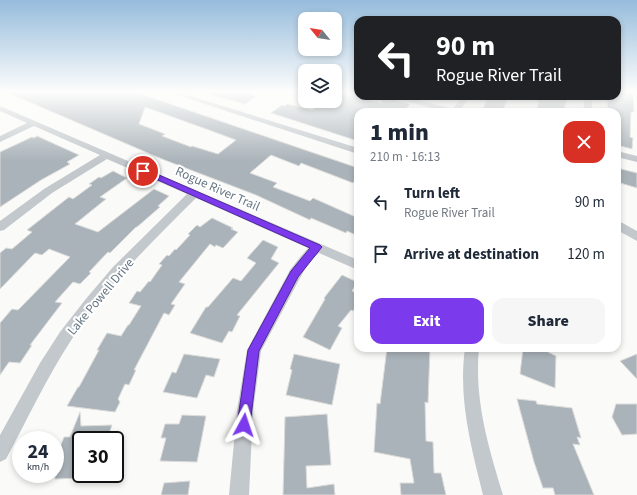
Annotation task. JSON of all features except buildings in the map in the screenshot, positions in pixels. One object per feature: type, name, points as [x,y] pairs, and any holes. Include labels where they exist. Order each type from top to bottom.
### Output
[{"type":"street","name":"Rogue River Trail","points":[[16,115],[354,263]]},
{"type":"street","points":[[245,115],[354,150]]},
{"type":"street","points":[[0,139],[34,123]]},
{"type":"street","points":[[0,228],[48,191],[107,155]]},
{"type":"street","points":[[621,155],[637,159]]},
{"type":"street","name":"Lake Powell Drive","points":[[0,453],[50,362],[75,322],[99,292],[154,232],[195,194]]},
{"type":"street","points":[[621,227],[637,237]]},
{"type":"street","points":[[239,495],[245,411],[254,350],[294,274],[305,259],[317,247]]},
{"type":"street","points":[[472,352],[469,373],[475,426],[493,495]]},
{"type":"route","points":[[143,171],[317,247],[305,259],[294,274],[254,350],[244,425]]}]
